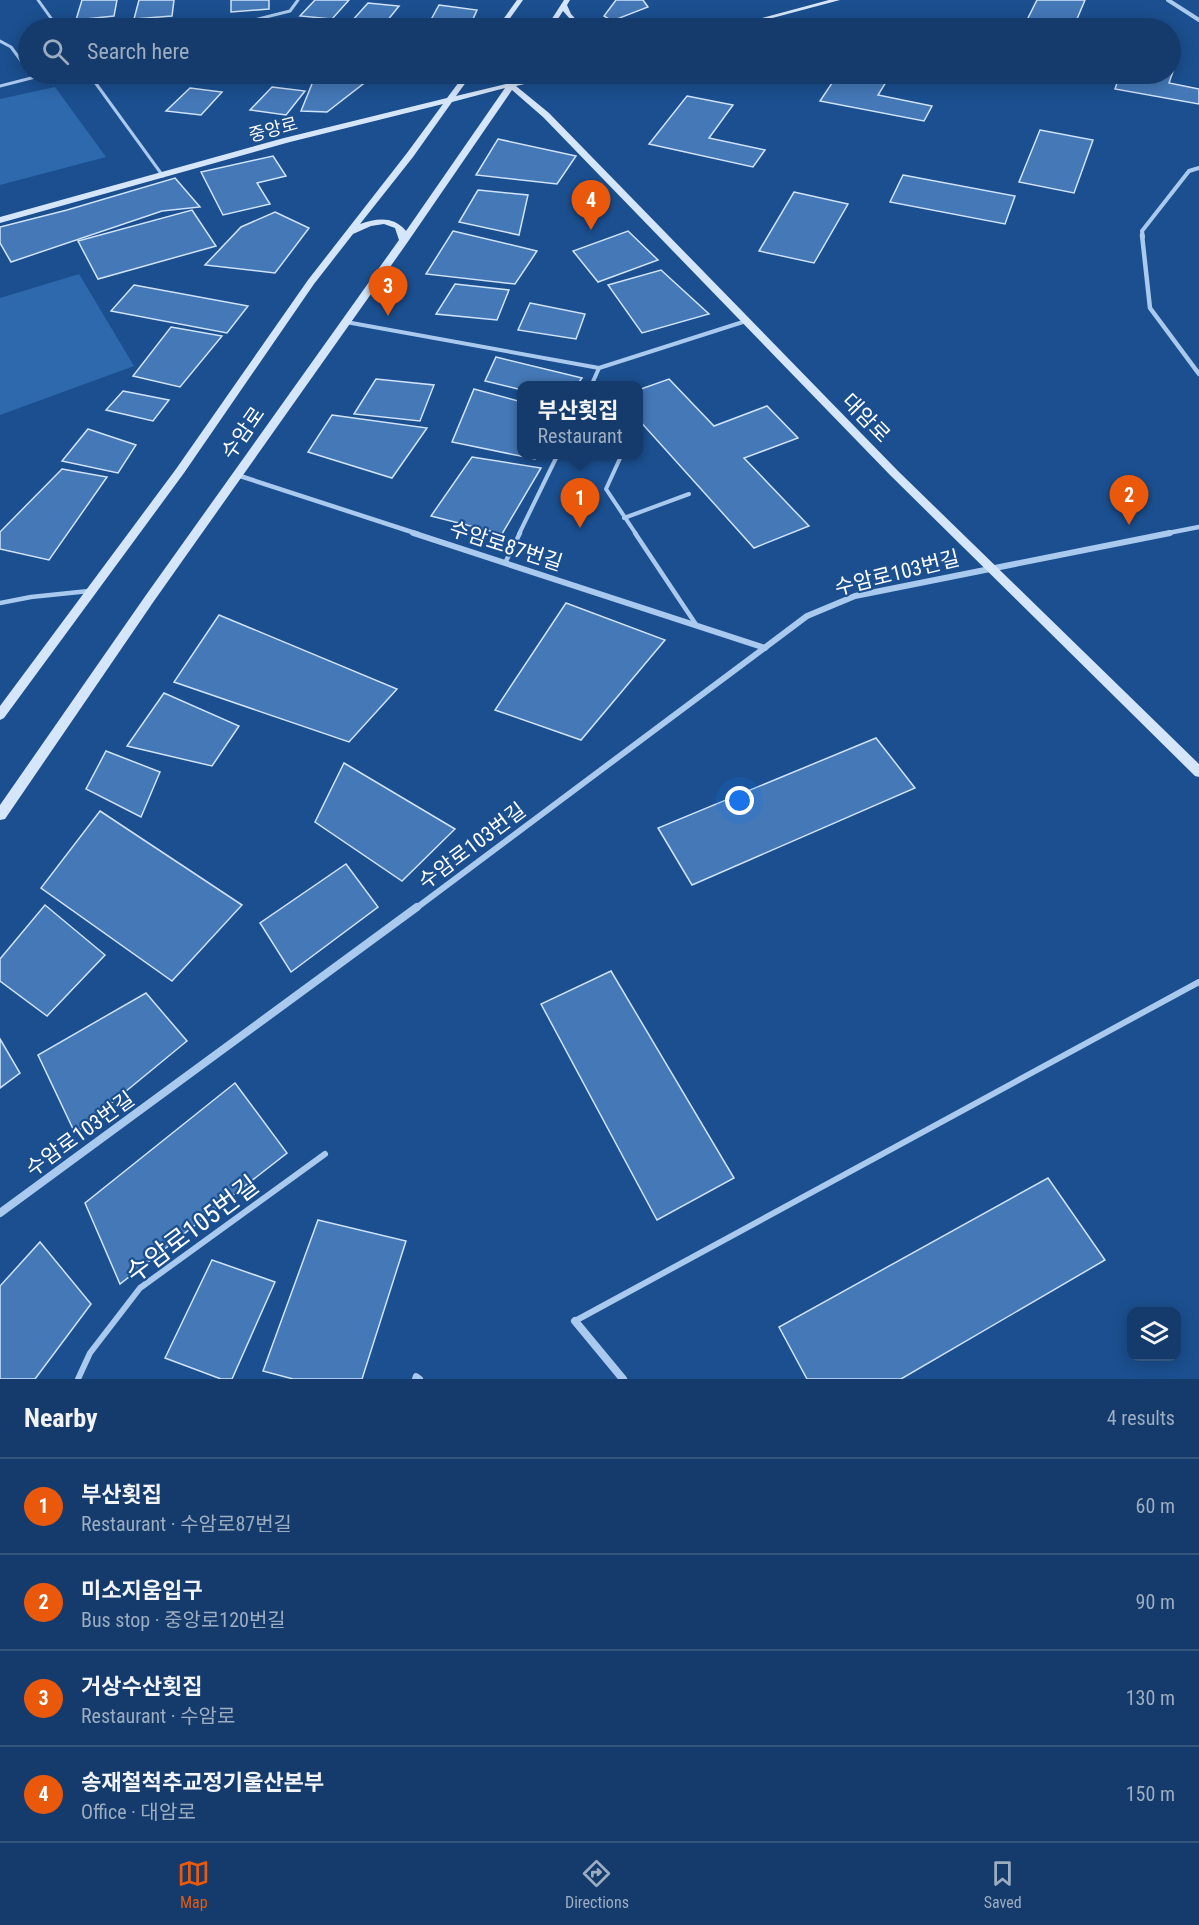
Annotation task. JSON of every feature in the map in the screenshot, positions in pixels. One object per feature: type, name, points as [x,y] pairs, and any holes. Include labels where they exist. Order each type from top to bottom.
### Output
[{"type":"main road","points":[[507,18],[520,0]]},
{"type":"main road","points":[[768,18],[837,0]]},
{"type":"main road","points":[[555,18],[565,2]]},
{"type":"main road","points":[[565,2],[571,18]]},
{"type":"main road","name":"수암로","points":[[0,715],[180,471],[271,337],[461,84]]},
{"type":"main road","name":"중앙로","points":[[0,220],[287,141],[515,84]]},
{"type":"main road","name":"수암로","points":[[0,815],[404,241],[511,85]]},
{"type":"main road","name":"대암로","points":[[511,85],[546,115],[746,321],[1199,772]]},
{"type":"main road","points":[[348,235],[372,222],[386,221],[398,225],[403,232],[404,241]]},
{"type":"street","points":[[1168,0],[1199,20]]},
{"type":"street","points":[[1199,168],[1189,171],[1142,231],[1150,308],[1199,374]]},
{"type":"street","name":"수암로87번길","points":[[237,476],[765,648]]},
{"type":"street","name":"수암로103번길","points":[[0,1213],[494,851],[807,616],[855,596],[1199,527]]},
{"type":"street","points":[[574,1321],[623,1379]]},
{"type":"lane","points":[[38,0],[51,18]]},
{"type":"lane","points":[[262,18],[290,11],[298,0]]},
{"type":"lane","points":[[0,41],[11,47],[18,56]]},
{"type":"lane","points":[[0,86],[18,79]]},
{"type":"lane","points":[[96,84],[163,176]]},
{"type":"lane","points":[[346,322],[599,368],[746,321]]},
{"type":"lane","points":[[593,381],[599,368]]},
{"type":"lane","points":[[505,563],[556,459]]},
{"type":"lane","points":[[620,459],[606,489],[697,626]]},
{"type":"lane","points":[[624,518],[689,494]]},
{"type":"lane","points":[[0,603],[31,597],[92,591]]},
{"type":"lane","points":[[574,1321],[1199,982]]},
{"type":"lane","name":"수암로105번길","points":[[78,1379],[90,1353],[140,1288],[326,1154]]},
{"type":"shaded area","points":[[55,87],[106,157],[0,185],[0,99]]},
{"type":"shaded area","points":[[79,274],[134,366],[0,415],[0,298]]},
{"type":"building","points":[[82,0],[117,0],[114,16],[77,18]]},
{"type":"building","points":[[139,0],[174,0],[172,16],[134,18]]},
{"type":"building","points":[[231,0],[269,0],[269,9],[231,12]]},
{"type":"building","points":[[315,0],[349,0],[333,18],[300,16]]},
{"type":"building","points":[[616,0],[643,0],[648,7],[620,18],[604,16]]},
{"type":"building","points":[[1037,0],[1085,0],[1077,18],[1028,18]]},
{"type":"building","points":[[368,3],[399,6],[389,18],[355,18]]},
{"type":"building","points":[[439,5],[477,10],[473,18],[432,18]]},
{"type":"building","points":[[312,84],[363,84],[327,112],[301,111]]},
{"type":"building","points":[[831,84],[885,84],[878,95],[932,106],[924,121],[820,101]]},
{"type":"building","points":[[1117,84],[1174,84],[1199,89],[1199,104],[1115,89]]},
{"type":"building","points":[[272,87],[305,91],[286,115],[250,110]]},
{"type":"building","points":[[190,88],[222,92],[201,115],[166,111]]},
{"type":"building","points":[[687,96],[733,105],[709,138],[765,150],[753,167],[649,144]]},
{"type":"building","points":[[1040,130],[1093,140],[1074,193],[1019,182]]},
{"type":"building","points":[[498,139],[576,156],[557,184],[476,175]]},
{"type":"building","points":[[273,156],[286,176],[257,183],[270,204],[223,215],[201,172]]},
{"type":"building","points":[[903,175],[1015,196],[1005,224],[890,202]]},
{"type":"building","points":[[175,178],[200,207],[162,211],[11,262],[0,243],[0,227]]},
{"type":"building","points":[[478,190],[528,195],[519,235],[459,222]]},
{"type":"building","points":[[794,192],[848,204],[814,263],[759,251]]},
{"type":"building","points":[[192,210],[216,246],[98,279],[78,241]]},
{"type":"building","points":[[275,212],[309,228],[275,273],[205,265],[241,227]]},
{"type":"building","points":[[453,231],[537,251],[515,284],[426,274]]},
{"type":"building","points":[[628,231],[658,260],[598,282],[573,251]]},
{"type":"building","points":[[661,270],[709,314],[642,333],[608,285]]},
{"type":"building","points":[[455,284],[509,290],[497,320],[436,314]]},
{"type":"building","points":[[134,285],[248,306],[227,333],[111,311]]},
{"type":"building","points":[[530,303],[585,314],[576,339],[518,330]]},
{"type":"building","points":[[171,327],[222,336],[180,387],[133,376]]},
{"type":"building","points":[[496,357],[582,378],[580,381],[517,381],[517,389],[485,381]]},
{"type":"building","points":[[376,379],[434,385],[420,421],[354,414]]},
{"type":"building","points":[[669,379],[714,426],[767,406],[798,438],[744,458],[809,526],[754,548],[643,425],[643,388]]},
{"type":"building","points":[[474,389],[517,401],[517,455],[452,442]]},
{"type":"building","points":[[123,391],[169,400],[153,421],[106,410]]},
{"type":"building","points":[[332,415],[427,428],[392,478],[308,452]]},
{"type":"building","points":[[88,429],[136,445],[118,473],[62,461]]},
{"type":"building","points":[[472,457],[541,468],[502,534],[431,516]]},
{"type":"building","points":[[62,469],[107,477],[49,560],[0,549],[0,532]]},
{"type":"building","points":[[566,603],[665,640],[581,740],[495,710]]},
{"type":"building","points":[[219,615],[397,689],[349,742],[174,682]]},
{"type":"building","points":[[164,693],[239,726],[212,766],[127,746]]},
{"type":"building","points":[[876,738],[915,788],[692,885],[658,828]]},
{"type":"building","points":[[106,751],[160,772],[141,817],[86,789]]},
{"type":"building","points":[[344,763],[455,829],[402,881],[315,822]]},
{"type":"building","points":[[100,811],[242,905],[172,981],[41,888]]},
{"type":"building","points":[[346,864],[378,907],[291,972],[260,923]]},
{"type":"building","points":[[45,905],[105,955],[47,1016],[0,981],[0,959]]},
{"type":"building","points":[[611,971],[734,1178],[657,1220],[541,1004]]},
{"type":"building","points":[[146,993],[187,1041],[75,1133],[38,1055]]},
{"type":"building","points":[[0,1039],[20,1073],[0,1088]]},
{"type":"building","points":[[235,1083],[287,1153],[120,1284],[85,1203]]},
{"type":"building","points":[[1048,1178],[1105,1260],[901,1379],[807,1379],[779,1327]]},
{"type":"building","points":[[318,1220],[406,1241],[362,1379],[293,1379],[263,1371]]},
{"type":"building","points":[[40,1242],[91,1304],[35,1379],[0,1379],[0,1286]]},
{"type":"building","points":[[212,1260],[275,1282],[232,1379],[221,1379],[165,1358]]},
{"type":"place","name":"송재철척추교정기울산본부","points":[[591,230]]},
{"type":"place","name":"거상수산횟집","points":[[388,316]]},
{"type":"place","name":"미소지움입구","points":[[1129,525]]},
{"type":"place","name":"부산횟집","points":[[580,528]]}]
